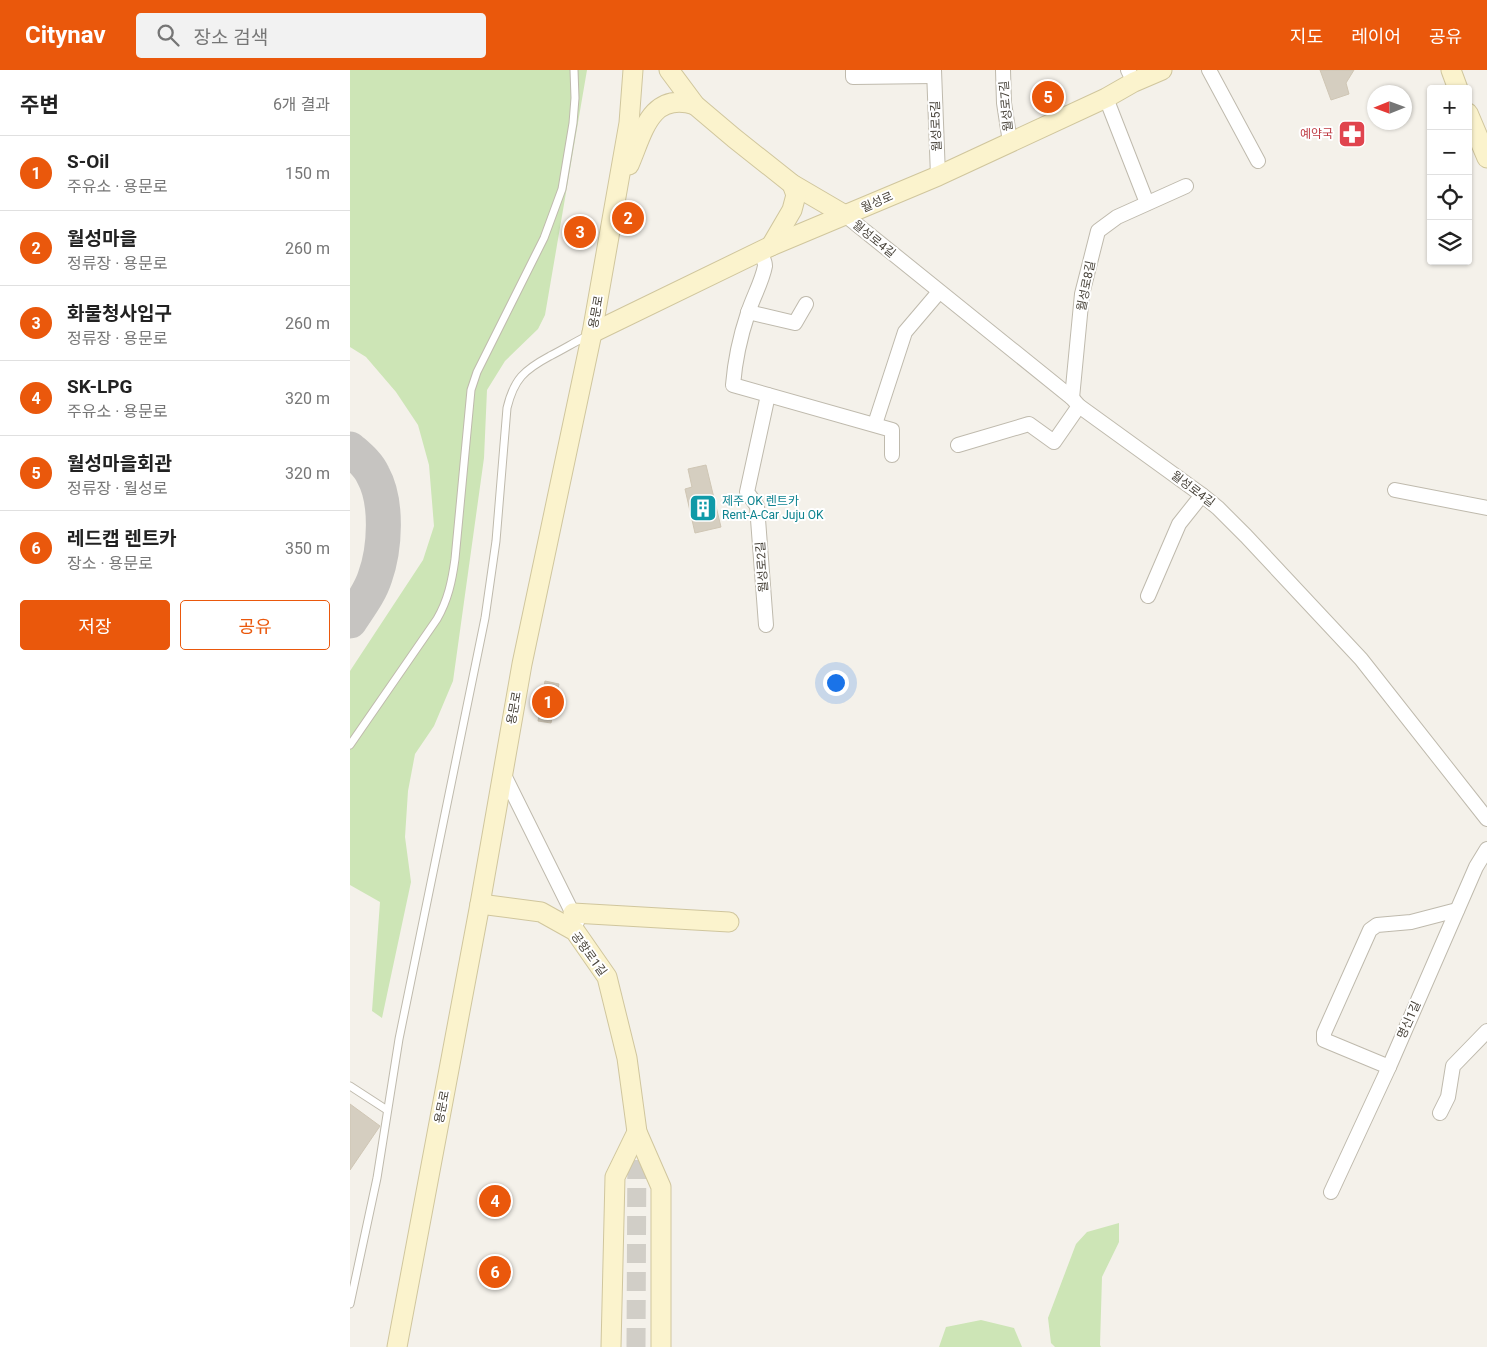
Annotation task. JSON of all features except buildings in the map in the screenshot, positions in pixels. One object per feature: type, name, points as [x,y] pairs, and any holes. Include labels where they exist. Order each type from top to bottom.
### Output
[{"type":"street","name":"용문로","points":[[397,1347],[480,904],[522,664],[592,333],[629,123],[633,70]]},
{"type":"street","points":[[670,70],[695,105],[792,184],[845,215]]},
{"type":"street","name":"월성로5길","points":[[853,70],[853,77],[934,73],[938,176]]},
{"type":"street","name":"월성로7길","points":[[1003,70],[1004,103],[1010,142]]},
{"type":"street","name":"월성로","points":[[592,333],[765,249],[938,176],[1106,98],[1131,76],[1162,70]]},
{"type":"street","points":[[1209,70],[1258,161]]},
{"type":"street","points":[[1451,70],[1457,85]]},
{"type":"street","points":[[1106,98],[1147,203]]},
{"type":"street","points":[[617,194],[650,116],[669,102],[683,101],[695,105]]},
{"type":"street","points":[[1472,122],[1487,158]]},
{"type":"street","points":[[792,184],[796,195],[792,210],[765,249],[765,263],[762,276],[748,312],[735,357],[732,385],[892,430],[892,455]]},
{"type":"street","name":"월성로8길","points":[[1076,402],[1082,294],[1098,231],[1117,217],[1186,186]]},
{"type":"street","name":"월성로4길","points":[[845,215],[1076,402],[1218,508],[1361,659],[1486,814]]},
{"type":"street","points":[[875,424],[905,332],[939,292]]},
{"type":"street","points":[[748,312],[795,323],[806,304]]},
{"type":"street","name":"월성로2길","points":[[766,625],[757,506],[747,492],[768,395]]},
{"type":"street","points":[[958,445],[1029,424],[1054,442],[1076,402]]},
{"type":"street","points":[[1395,490],[1487,508]]},
{"type":"street","points":[[1148,596],[1179,524],[1202,495]]},
{"type":"street","points":[[503,773],[598,965]]},
{"type":"street","name":"명신1길","points":[[1331,1192],[1456,910],[1476,867],[1487,849]]},
{"type":"street","name":"공항로1길","points":[[480,904],[541,912],[575,931],[607,977],[627,1058],[637,1132],[661,1187],[661,1347]]},
{"type":"street","points":[[1388,1066],[1324,1040],[1324,1033],[1370,930],[1377,925],[1411,922],[1456,910]]},
{"type":"street","name":"공항로1길","points":[[572,913],[729,922]]},
{"type":"street","points":[[1440,1114],[1448,1097],[1453,1066],[1487,1031]]},
{"type":"street","points":[[611,1347],[615,1178],[637,1132]]},
{"type":"lane","points":[[350,745],[445,605],[455,559],[471,390],[477,372],[544,238],[562,189],[573,123],[575,98],[574,70]]},
{"type":"lane","points":[[350,1304],[377,1178],[399,1040],[485,618],[496,541],[509,400],[516,382],[524,372],[536,363],[592,333]]},
{"type":"lane","points":[[350,1086],[388,1110]]},
{"type":"green space","points":[[350,70],[587,70],[545,315],[538,329],[505,361],[487,390],[484,458],[453,681],[434,726],[415,754],[408,791],[405,837],[411,882],[382,1018],[372,1011],[380,902],[350,885],[350,671],[423,560],[434,526],[429,465],[418,425],[396,392],[366,357],[350,347]]},
{"type":"green space","points":[[1119,1223],[1119,1242],[1102,1277],[1101,1347],[1055,1347],[1051,1343],[1048,1318],[1076,1244],[1087,1232]]},
{"type":"green space","points":[[981,1320],[1014,1328],[1022,1347],[939,1347],[946,1327]]},
{"type":"taxiway","points":[[350,449],[369,467],[378,486],[383,512],[383,540],[375,577],[350,621]]},
{"type":"tunnel","points":[[636,1347],[637,1132]]},
{"type":"place","name":"월성마을회관","points":[[1048,97]]},
{"type":"place","name":"예약국","points":[[1352,134]]},
{"type":"place","name":"월성마을","points":[[628,218]]},
{"type":"place","name":"화물청사입구","points":[[580,232]]},
{"type":"place","name":"제주 OK 렌트카 Rent-A-Car Juju OK","points":[[703,508]]},
{"type":"place","name":"S-Oil","points":[[548,702]]},
{"type":"place","name":"SK-LPG","points":[[495,1201]]},
{"type":"place","name":"레드캡 렌트카","points":[[495,1272]]}]
